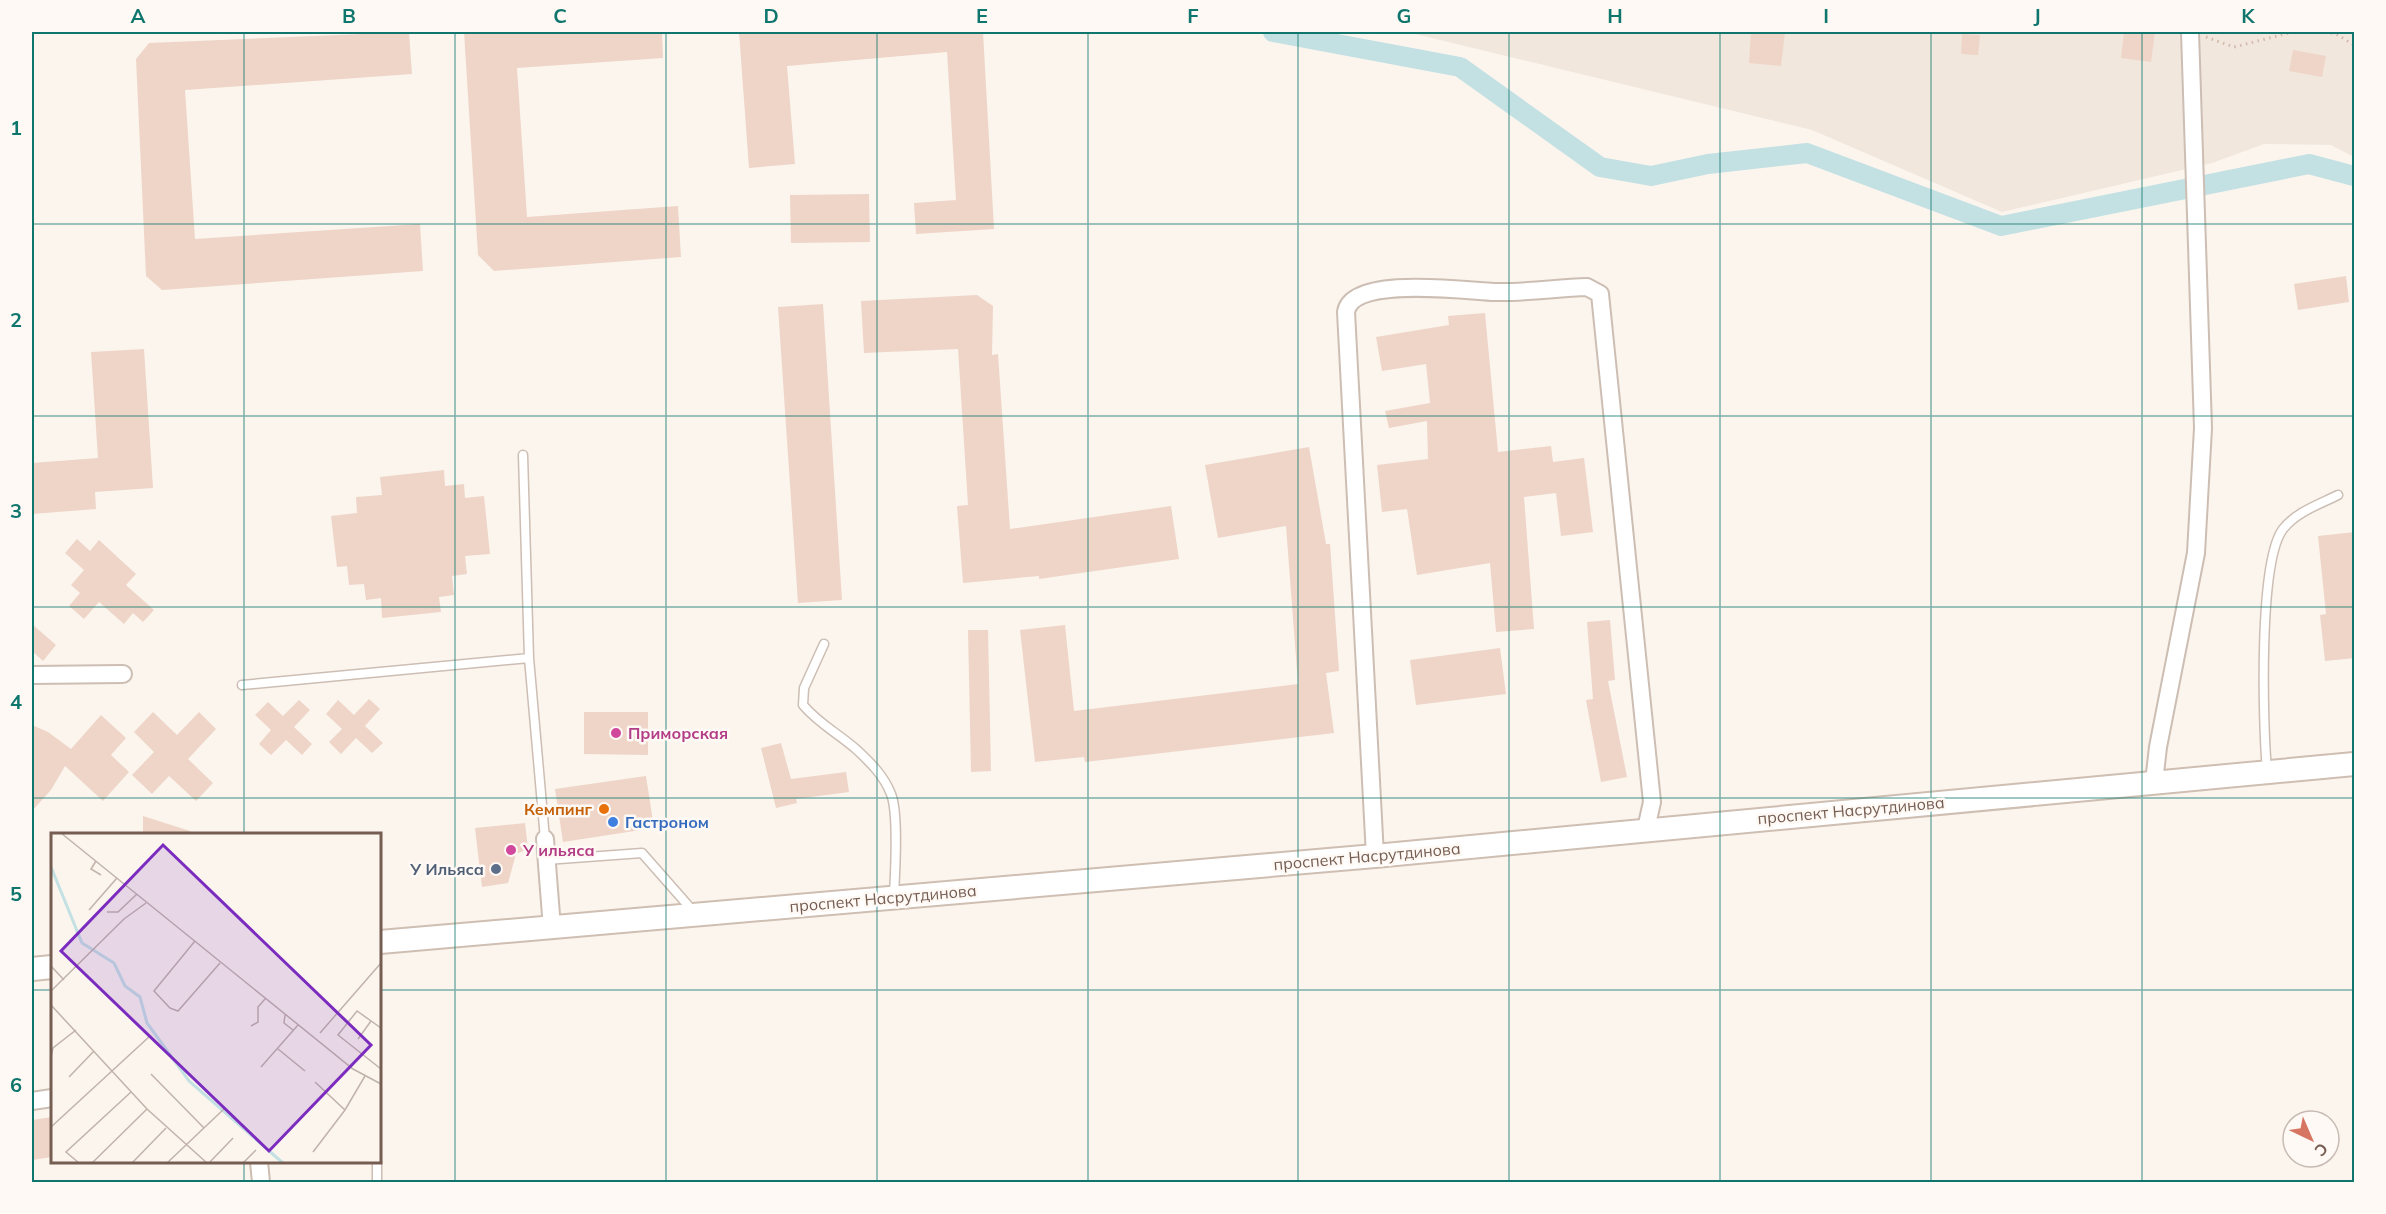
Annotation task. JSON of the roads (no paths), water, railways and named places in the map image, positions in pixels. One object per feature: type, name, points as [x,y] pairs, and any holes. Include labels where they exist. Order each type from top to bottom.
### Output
[{"type":"main road","name":"проспект Насрутдинова","points":[[381,942],[1375,856],[2355,764]]},
{"type":"main road","points":[[32,969],[51,967]]},
{"type":"street","points":[[2154,782],[2158,747],[2196,553],[2203,428],[2196,203],[2192,152],[2190,32]]},
{"type":"street","points":[[1375,856],[1346,312],[1349,303],[1356,298],[1410,287],[1496,292],[1587,287],[1600,294],[1652,802],[1646,829]]},
{"type":"street","points":[[32,675],[123,674]]},
{"type":"street","points":[[544,839],[552,928]]},
{"type":"street","points":[[32,1101],[51,1098]]},
{"type":"street","points":[[259,1163],[261,1182]]},
{"type":"lane","points":[[523,455],[529,658],[544,839]]},
{"type":"lane","points":[[2267,772],[2263,675],[2273,554],[2283,529],[2302,513],[2338,495]]},
{"type":"lane","points":[[824,644],[804,688],[803,705],[815,719],[855,749],[878,771],[892,795],[896,855],[894,897]]},
{"type":"lane","points":[[242,685],[529,658]]},
{"type":"lane","points":[[546,860],[642,853],[695,914]]},
{"type":"lane","points":[[377,1163],[378,1182]]},
{"type":"waterway","points":[[1273,32],[1460,67],[1600,167],[1651,176],[1708,164],[1807,153],[2001,226],[2309,164],[2354,176]]},
{"type":"place","name":"Приморская","points":[[616,733]]},
{"type":"place","name":"Кемпинг","points":[[604,809]]},
{"type":"place","name":"Гастроном","points":[[613,822]]},
{"type":"place","name":"У ильяса","points":[[511,850]]},
{"type":"place","name":"У Ильяса","points":[[496,869]]}]
